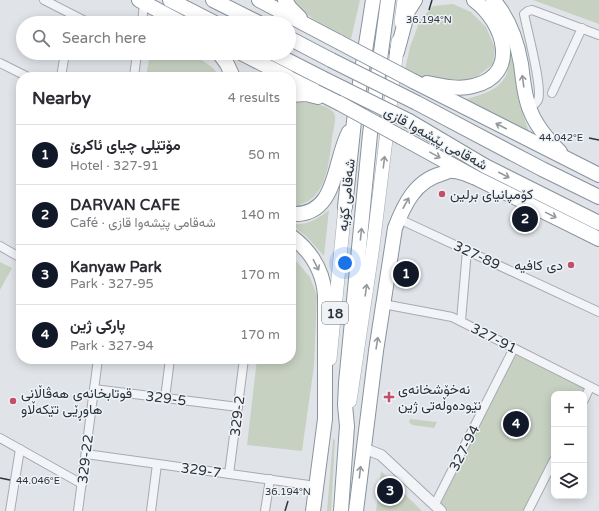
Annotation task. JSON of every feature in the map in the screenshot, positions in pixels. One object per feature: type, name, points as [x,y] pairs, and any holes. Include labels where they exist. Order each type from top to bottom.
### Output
[{"type":"highway","points":[[170,0],[201,16]]},
{"type":"highway","points":[[214,0],[245,16]]},
{"type":"highway","points":[[259,0],[289,16]]},
{"type":"highway","points":[[285,0],[296,14],[314,29]]},
{"type":"highway","points":[[370,0],[371,18]]},
{"type":"highway","name":"شەقامی کۆیە","points":[[345,207],[354,121],[373,0]]},
{"type":"highway","name":"شەقامی کۆیە","points":[[341,511],[346,426],[345,405],[347,375],[370,134],[388,0]]},
{"type":"highway","points":[[397,52],[408,11],[415,0]]},
{"type":"highway","points":[[414,81],[453,88],[466,87],[484,82],[494,74],[503,54],[502,40],[492,19],[474,0]]},
{"type":"highway","points":[[493,0],[507,20],[514,38],[519,54],[524,90],[529,109],[545,136],[569,161]]},
{"type":"highway","points":[[142,1],[169,16]]},
{"type":"highway","points":[[296,20],[569,161],[598,171]]},
{"type":"highway","name":"شەقامی پێشەوا قازی","points":[[296,42],[599,197]]},
{"type":"highway","points":[[224,60],[231,72]]},
{"type":"highway","points":[[255,60],[278,72]]},
{"type":"highway","name":"شەقامی پێشەوا قازی","points":[[287,60],[409,121],[485,166],[599,223]]},
{"type":"highway","points":[[296,82],[474,176],[599,239]]},
{"type":"highway","points":[[296,95],[306,94],[339,103]]},
{"type":"highway","points":[[296,214],[308,211],[325,198],[333,182],[342,148],[354,121]]},
{"type":"highway","points":[[356,511],[363,448],[395,228],[412,193],[421,183],[432,176],[452,170],[474,176]]},
{"type":"highway","points":[[296,240],[313,258],[320,271],[324,286],[325,419]]},
{"type":"highway","name":"شەقامی کۆیە","points":[[313,511],[325,419]]},
{"type":"main road","points":[[346,426],[373,246],[404,0]]},
{"type":"main road","name":"شەقامی کۆیە","points":[[325,419],[345,207]]},
{"type":"street","points":[[44,0],[75,16]]},
{"type":"street","points":[[142,1],[142,16]]},
{"type":"street","points":[[529,109],[534,106],[538,100],[539,94],[536,69],[524,14],[532,10],[599,35]]},
{"type":"street","points":[[552,93],[582,28]]},
{"type":"street","points":[[63,72],[64,60]]},
{"type":"street","points":[[135,72],[136,60]]},
{"type":"street","points":[[0,63],[18,72]]},
{"type":"street","name":"327-89","points":[[399,219],[599,312]]},
{"type":"street","points":[[0,246],[16,255]]},
{"type":"street","points":[[461,321],[467,250]]},
{"type":"street","name":"327-91","points":[[383,304],[452,316],[599,391]]},
{"type":"street","name":"327-94","points":[[438,508],[514,348]]},
{"type":"street","name":"329-22","points":[[78,511],[97,364]]},
{"type":"street","points":[[165,398],[169,364]]},
{"type":"street","name":"329-2","points":[[229,474],[243,364]]},
{"type":"street","points":[[587,394],[590,387]]},
{"type":"street","name":"329-5","points":[[94,389],[238,407]]},
{"type":"street","points":[[0,438],[82,484]]},
{"type":"street","points":[[363,448],[381,455],[438,508]]},
{"type":"street","points":[[10,511],[20,449]]},
{"type":"street","name":"329-7","points":[[86,454],[316,486]]},
{"type":"street","points":[[528,511],[552,463]]},
{"type":"street","points":[[151,511],[157,464]]},
{"type":"street","points":[[265,511],[270,479]]},
{"type":"green space","points":[[291,0],[360,0],[351,39],[304,13]]},
{"type":"green space","points":[[533,0],[599,0],[599,24]]},
{"type":"green space","points":[[453,4],[471,12],[486,27],[495,48],[493,64],[474,79],[457,81],[429,80],[405,69],[410,47],[420,20],[433,6]]},
{"type":"green space","points":[[514,56],[519,102],[530,135],[466,99],[490,91],[500,84],[507,73],[510,58]]},
{"type":"green space","points":[[149,60],[202,60],[216,72],[147,72]]},
{"type":"green space","points":[[296,102],[317,104],[327,107],[334,113],[335,122],[324,181],[319,191],[312,199],[303,204],[296,205]]},
{"type":"green space","points":[[329,210],[324,256],[307,237],[296,228],[296,224],[307,223]]},
{"type":"green space","points":[[296,261],[310,277],[317,296],[314,366],[302,451],[247,445],[256,364],[296,364]]},
{"type":"green space","points":[[0,262],[12,268],[0,290]]},
{"type":"green space","points":[[515,352],[587,388],[586,391],[551,391],[551,460],[526,511],[448,511],[439,502]]},
{"type":"green space","points":[[410,419],[437,422],[434,428],[412,425],[409,422]]},
{"type":"green space","points":[[333,439],[335,440],[331,511],[327,511]]},
{"type":"green space","points":[[381,471],[422,511],[376,511]]},
{"type":"place","name":"کۆمپانیای برلین","points":[[442,194]]},
{"type":"place","name":"DARVAN CAFE","points":[[525,219]]},
{"type":"place","name":"دى كافيه","points":[[571,265]]},
{"type":"place","name":"مۆتێلی چیای ئاکرێ","points":[[406,274]]},
{"type":"place","name":"نەخۆشخانەی نێودەوڵەتی ژین","points":[[389,397]]},
{"type":"place","name":"قوتابخانەی هەڤاڵانی هاوڕێی تێکەڵاو","points":[[13,401]]},
{"type":"place","name":"پارکی ژین","points":[[516,424]]},
{"type":"place","name":"Kanyaw Park","points":[[390,491]]}]
